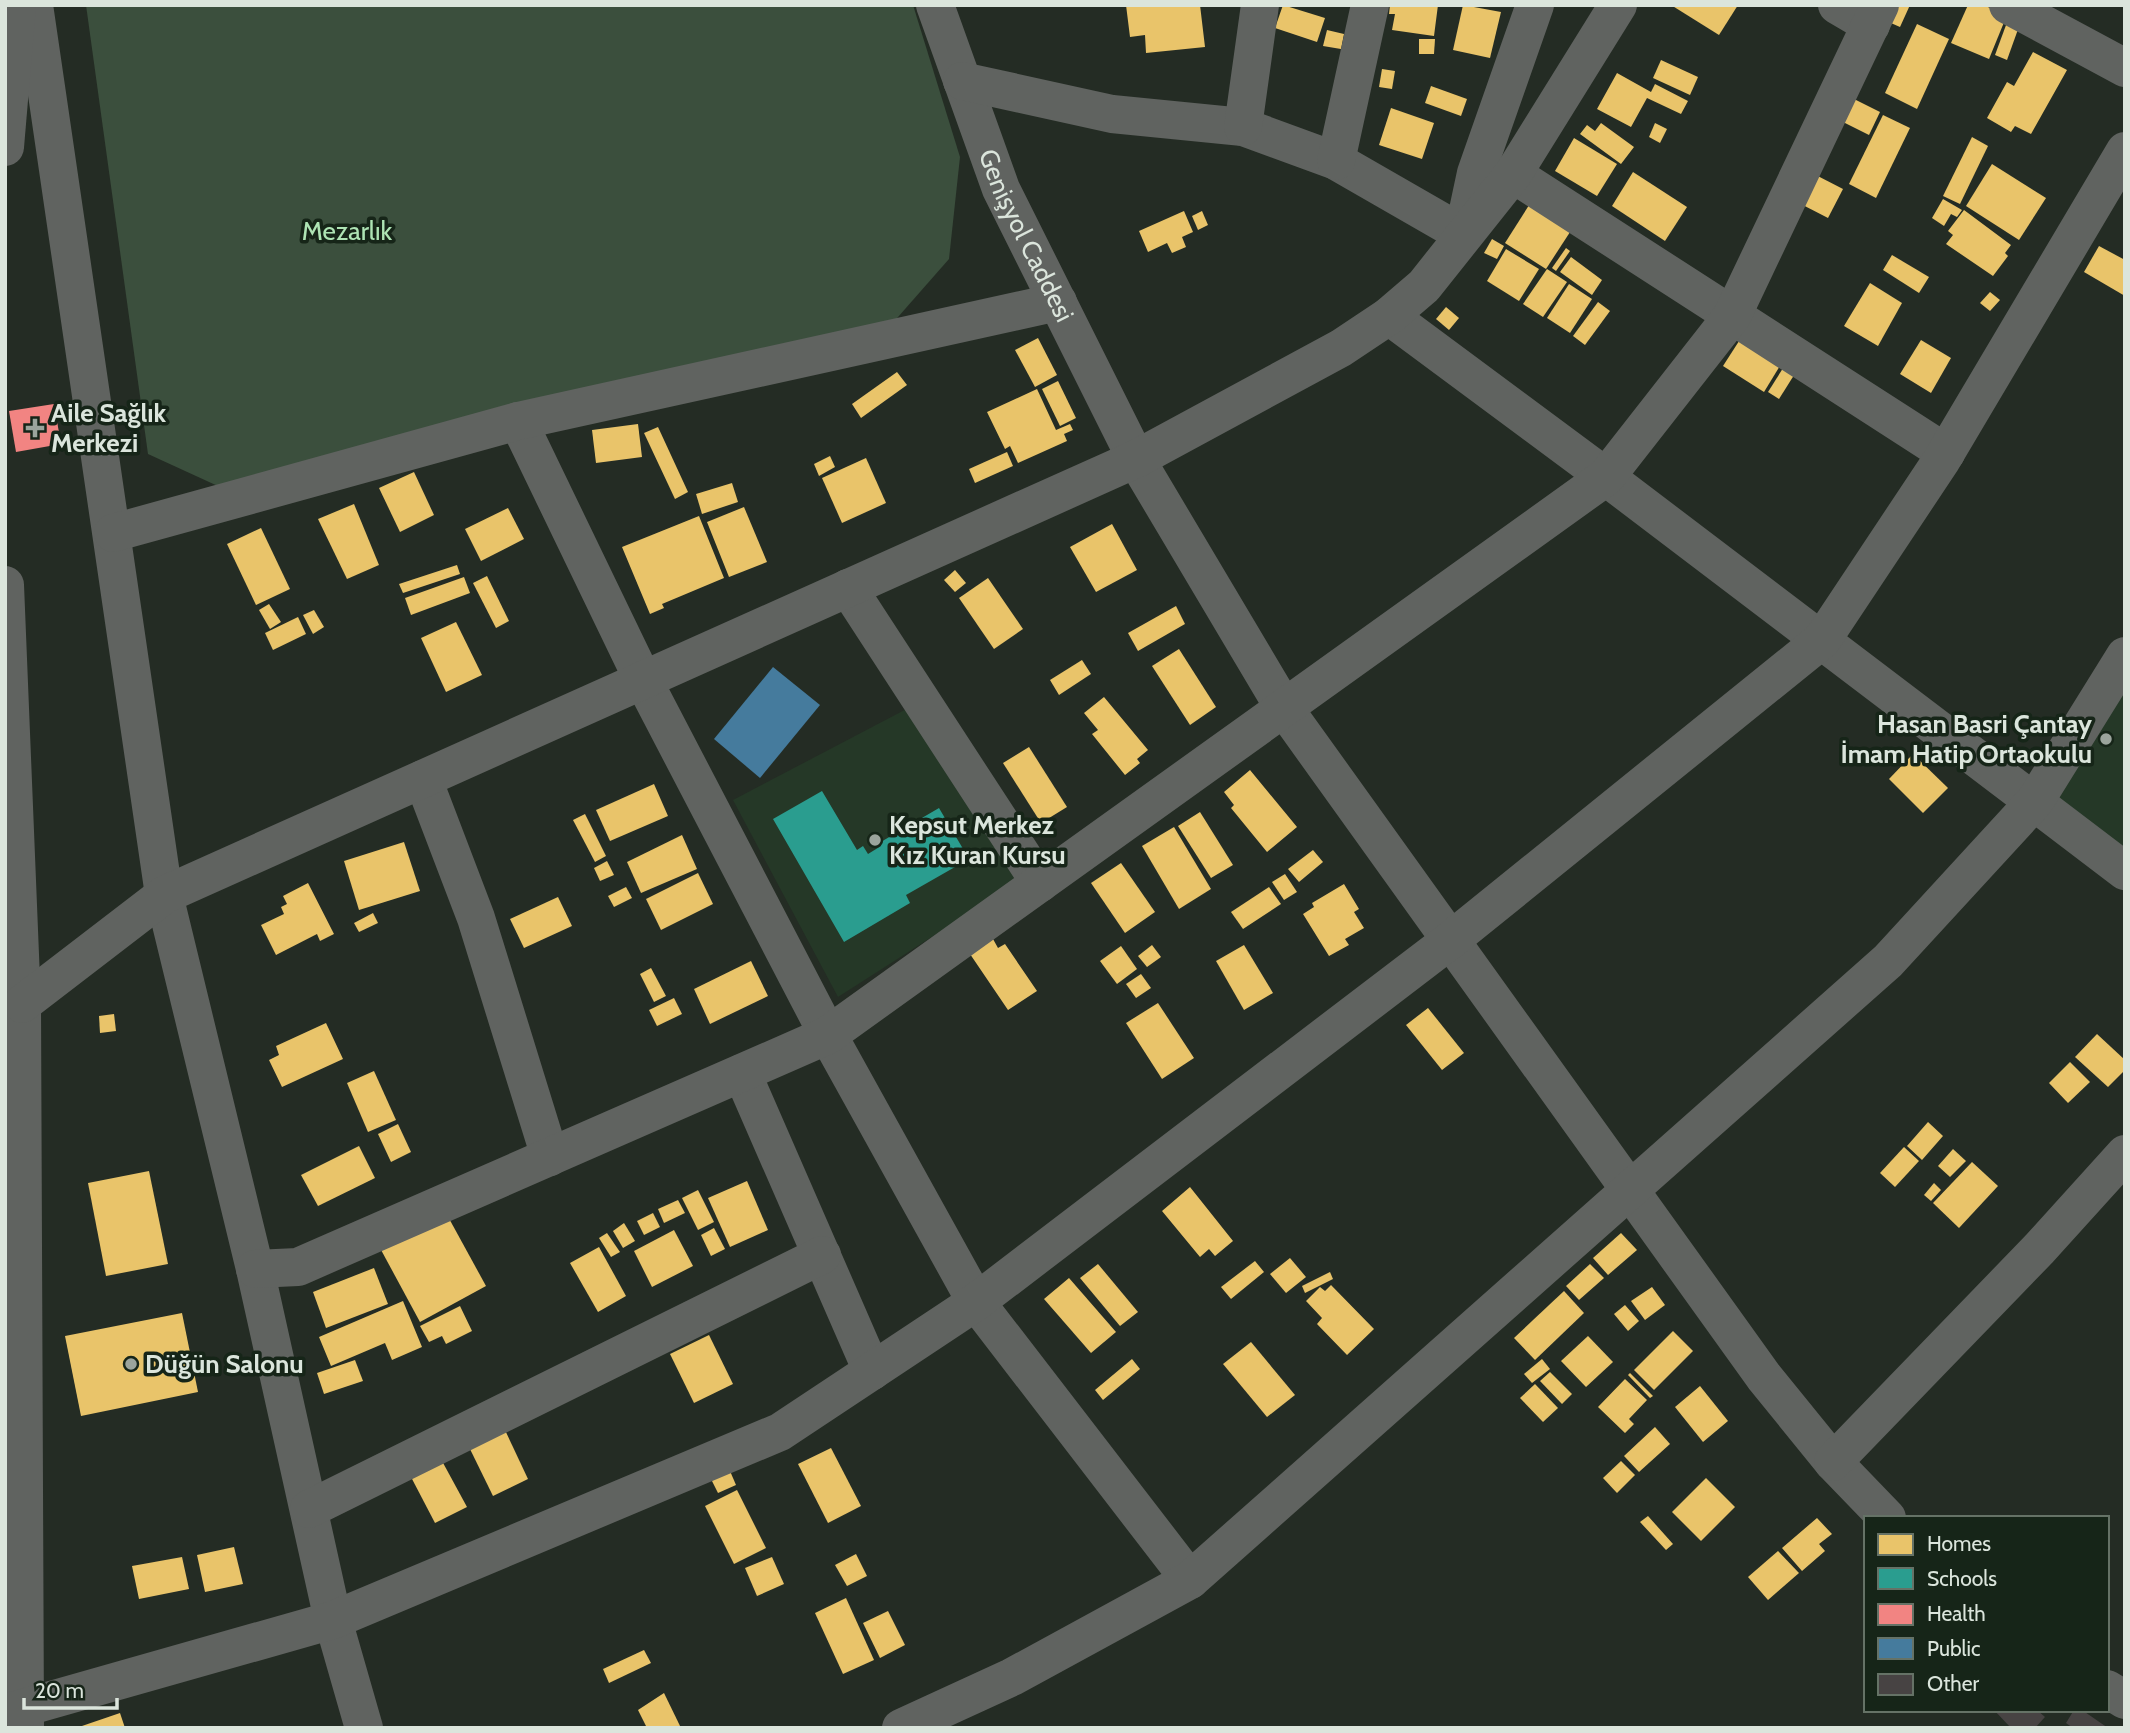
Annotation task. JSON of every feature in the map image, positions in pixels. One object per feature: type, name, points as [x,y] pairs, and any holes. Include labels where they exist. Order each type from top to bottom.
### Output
[{"type":"street","points":[[5,147],[17,5]]},
{"type":"street","points":[[34,5],[164,895],[255,1269],[334,1620],[364,1728]]},
{"type":"street","name":"Genişyol Caddesi","points":[[935,5],[1001,189],[1136,459],[1284,708],[1764,1377],[1833,1462],[1885,1516]]},
{"type":"street","points":[[1243,127],[1260,5]]},
{"type":"street","points":[[1336,161],[1370,5]]},
{"type":"street","points":[[1463,234],[1476,173],[1535,5]]},
{"type":"street","points":[[23,1004],[164,895],[1136,459],[1341,348],[1389,316],[1424,286],[1513,174],[1618,5]]},
{"type":"street","points":[[255,1269],[298,1267],[828,1035],[1606,477],[1732,316],[1876,15],[1837,5]]},
{"type":"street","points":[[2008,5],[2125,68]]},
{"type":"street","points":[[962,81],[1112,114],[1243,127],[1336,161],[1463,234]]},
{"type":"street","points":[[5,585],[7,711],[23,1004],[18,1716],[334,1620],[780,1432],[976,1302],[1452,939],[1822,640],[1946,453],[2125,151]]},
{"type":"street","points":[[1513,174],[1946,453]]},
{"type":"street","points":[[113,533],[519,421],[1058,302]]},
{"type":"street","points":[[1389,316],[2035,800],[2125,871]]},
{"type":"street","points":[[519,421],[643,680],[828,1035],[976,1302],[1190,1580]]},
{"type":"street","points":[[848,588],[1040,883]]},
{"type":"street","points":[[901,1728],[1012,1677],[1190,1580],[1888,961],[2035,800],[2125,656]]},
{"type":"street","points":[[423,779],[476,918],[550,1157]]},
{"type":"street","points":[[742,1073],[872,1371]]},
{"type":"street","points":[[1833,1462],[2039,1249],[2125,1154]]},
{"type":"street","points":[[309,1509],[822,1255]]},
{"type":"street","points":[[2109,1690],[2125,1700]]},
{"type":"shaded area","name":"Hasan Basri Çantay İmam Hatip Ortaokulu","points":[[2125,679],[2125,848],[2050,800]]},
{"type":"shaded area","name":"Kepsut Merkez Kız Kuran Kursu","points":[[916,704],[1019,881],[838,997],[733,800]]},
{"type":"green space","name":"Mezarlık","points":[[86,5],[913,5],[960,157],[949,259],[862,358],[220,487],[148,454]]},
{"type":"building: Homes","points":[[1126,5],[1200,5],[1205,47],[1146,53],[1145,35],[1130,37]]},
{"type":"building: Homes","points":[[1283,5],[1325,18],[1317,42],[1275,28]]},
{"type":"building: Homes","points":[[1390,5],[1438,5],[1434,36],[1392,30],[1395,14],[1389,14]]},
{"type":"building: Homes","points":[[1463,5],[1501,12],[1490,58],[1453,50]]},
{"type":"building: Homes","points":[[1671,5],[1738,5],[1719,35]]},
{"type":"building: Homes","points":[[1890,5],[1910,5],[1900,27],[1884,20]]},
{"type":"building: Homes","points":[[1968,5],[1983,5],[2007,15],[1989,59],[1951,43]]},
{"type":"building: Homes","points":[[2009,17],[2021,21],[2007,60],[1995,55]]},
{"type":"building: Homes","points":[[1917,24],[1949,39],[1917,109],[1885,93]]},
{"type":"building: Homes","points":[[1327,30],[1344,34],[1341,49],[1323,46]]},
{"type":"building: Homes","points":[[1419,39],[1435,39],[1434,54],[1419,54]]},
{"type":"building: Homes","points":[[2033,52],[2067,70],[2031,134],[2015,126],[2011,132],[1987,118],[2007,82],[2014,86]]},
{"type":"building: Homes","points":[[1661,60],[1698,77],[1690,95],[1653,78]]},
{"type":"building: Homes","points":[[1382,69],[1395,71],[1392,89],[1379,87]]},
{"type":"building: Homes","points":[[1617,73],[1651,92],[1655,84],[1688,101],[1681,114],[1647,98],[1631,127],[1597,109]]},
{"type":"building: Homes","points":[[1431,86],[1467,99],[1461,116],[1425,103]]},
{"type":"building: Homes","points":[[1850,97],[1880,112],[1869,135],[1839,120]]},
{"type":"building: Homes","points":[[1391,108],[1434,123],[1422,159],[1379,145]]},
{"type":"building: Homes","points":[[1883,115],[1910,128],[1876,198],[1849,184]]},
{"type":"building: Homes","points":[[1601,123],[1634,147],[1621,164],[1580,134],[1587,125],[1595,131]]},
{"type":"building: Homes","points":[[1655,123],[1667,129],[1660,143],[1649,137]]},
{"type":"building: Homes","points":[[1972,137],[1988,146],[1960,204],[1943,196]]},
{"type":"building: Homes","points":[[1574,138],[1617,164],[1597,196],[1555,171]]},
{"type":"building: Homes","points":[[1992,164],[2046,198],[2019,240],[1966,206]]},
{"type":"building: Homes","points":[[1633,172],[1687,207],[1665,241],[1612,206]]},
{"type":"building: Homes","points":[[1810,172],[1843,189],[1828,218],[1795,201]]},
{"type":"building: Homes","points":[[1943,199],[1962,210],[1957,217],[1951,214],[1944,226],[1932,218]]},
{"type":"building: Homes","points":[[1531,202],[1572,229],[1546,269],[1505,243]]},
{"type":"building: Homes","points":[[1964,210],[2011,245],[2005,253],[2008,256],[1993,276],[1946,244],[1953,235],[1948,231]]},
{"type":"building: Homes","points":[[1184,211],[1193,232],[1182,237],[1186,247],[1172,253],[1167,243],[1148,252],[1139,231]]},
{"type":"building: Homes","points":[[1202,211],[1208,225],[1198,230],[1192,216]]},
{"type":"building: Homes","points":[[1492,239],[1504,246],[1497,259],[1484,253]]},
{"type":"building: Homes","points":[[2099,246],[2125,260],[2125,296],[2084,272]]},
{"type":"building: Homes","points":[[1566,248],[1570,251],[1556,271],[1552,268]]},
{"type":"building: Homes","points":[[1506,249],[1539,269],[1519,301],[1487,281]]},
{"type":"building: Homes","points":[[1892,255],[1929,277],[1919,293],[1883,270]]},
{"type":"building: Homes","points":[[1571,257],[1602,280],[1592,295],[1560,272]]},
{"type":"building: Homes","points":[[1547,269],[1567,282],[1543,317],[1523,304]]},
{"type":"building: Homes","points":[[1870,283],[1902,303],[1878,346],[1844,326]]},
{"type":"building: Homes","points":[[1569,284],[1592,299],[1570,333],[1547,318]]},
{"type":"building: Homes","points":[[1990,292],[2000,300],[1990,311],[1980,303]]},
{"type":"building: Homes","points":[[1598,302],[1610,311],[1585,345],[1573,336]]},
{"type":"building: Homes","points":[[1446,307],[1459,318],[1449,330],[1436,319]]},
{"type":"building: Homes","points":[[1038,338],[1057,375],[1035,387],[1015,350]]},
{"type":"building: Homes","points":[[1741,338],[1781,364],[1764,392],[1723,366]]},
{"type":"building: Homes","points":[[1921,340],[1951,358],[1931,393],[1900,374]]},
{"type":"building: Homes","points":[[1785,365],[1796,372],[1779,399],[1768,392]]},
{"type":"building: Homes","points":[[897,372],[907,385],[861,418],[852,404]]},
{"type":"building: Homes","points":[[1058,381],[1076,418],[1060,426],[1042,389]]},
{"type":"building: Homes","points":[[1037,389],[1056,430],[1070,424],[1073,430],[1064,434],[1067,441],[1018,463],[1010,446],[1005,449],[987,412]]},
{"type":"building: Homes","points":[[638,424],[642,457],[596,463],[592,430]]},
{"type":"building: Homes","points":[[658,427],[688,492],[675,499],[644,433]]},
{"type":"building: Homes","points":[[1007,452],[1013,466],[975,483],[969,469]]},
{"type":"building: Homes","points":[[830,456],[835,467],[819,476],[814,464]]},
{"type":"building: Homes","points":[[866,458],[886,503],[842,523],[822,478]]},
{"type":"building: Homes","points":[[414,472],[434,515],[400,532],[379,488]]},
{"type":"building: Homes","points":[[732,483],[738,502],[702,514],[696,494]]},
{"type":"building: Homes","points":[[354,504],[379,565],[347,579],[318,519]]},
{"type":"building: Homes","points":[[744,507],[767,562],[729,577],[707,522]]},
{"type":"building: Homes","points":[[508,508],[524,539],[481,561],[465,529]]},
{"type":"building: Homes","points":[[699,516],[724,578],[662,604],[664,608],[650,614],[622,547]]},
{"type":"building: Homes","points":[[1112,524],[1137,570],[1096,592],[1070,547]]},
{"type":"building: Homes","points":[[261,528],[290,589],[256,605],[227,544]]},
{"type":"building: Homes","points":[[457,565],[460,574],[403,593],[399,584]]},
{"type":"building: Homes","points":[[955,570],[966,583],[955,592],[944,580]]},
{"type":"building: Homes","points":[[487,576],[509,621],[496,628],[473,583]]},
{"type":"building: Homes","points":[[464,577],[470,593],[411,615],[405,598]]},
{"type":"building: Homes","points":[[988,578],[1023,629],[994,649],[959,598]]},
{"type":"building: Homes","points":[[269,604],[281,622],[270,629],[259,610]]},
{"type":"building: Homes","points":[[1176,606],[1185,624],[1138,651],[1128,633]]},
{"type":"building: Homes","points":[[314,610],[324,627],[313,634],[303,615]]},
{"type":"building: Homes","points":[[298,617],[306,634],[273,650],[265,633]]},
{"type":"building: Homes","points":[[456,622],[482,675],[446,692],[421,638]]},
{"type":"building: Homes","points":[[1179,649],[1216,707],[1190,725],[1152,666]]},
{"type":"building: Homes","points":[[1082,660],[1091,674],[1059,695],[1050,680]]},
{"type":"building: Homes","points":[[1104,697],[1148,750],[1137,759],[1140,763],[1125,775],[1092,734],[1098,730],[1084,713]]},
{"type":"building: Homes","points":[[1029,747],[1067,807],[1041,823],[1003,763]]},
{"type":"building: Homes","points":[[1913,754],[1948,788],[1923,813],[1889,779]]},
{"type":"building: Homes","points":[[1250,770],[1297,827],[1267,852],[1231,808],[1234,805],[1224,792]]},
{"type":"building: Homes","points":[[654,784],[668,816],[610,841],[596,810]]},
{"type":"building: Homes","points":[[1200,812],[1233,865],[1211,878],[1178,826]]},
{"type":"building: Homes","points":[[585,814],[606,856],[595,862],[573,820]]},
{"type":"building: Homes","points":[[1174,827],[1211,889],[1179,909],[1142,846]]},
{"type":"building: Homes","points":[[682,835],[697,869],[641,893],[627,862]]},
{"type":"building: Homes","points":[[404,842],[420,891],[359,910],[344,861]]},
{"type":"building: Homes","points":[[1313,850],[1323,862],[1299,882],[1288,869]]},
{"type":"building: Homes","points":[[607,861],[614,875],[600,881],[594,868]]},
{"type":"building: Homes","points":[[1121,863],[1155,912],[1125,933],[1091,883]]},
{"type":"building: Homes","points":[[698,873],[713,904],[661,930],[646,899]]},
{"type":"building: Homes","points":[[1285,874],[1297,892],[1284,900],[1272,882]]},
{"type":"building: Homes","points":[[308,883],[334,934],[320,941],[317,934],[276,955],[261,925],[284,914],[281,907],[287,904],[283,896]]},
{"type":"building: Homes","points":[[1344,884],[1359,909],[1354,912],[1364,928],[1345,939],[1349,945],[1329,956],[1303,914],[1314,907],[1312,903]]},
{"type":"building: Homes","points":[[626,887],[632,898],[614,907],[608,896]]},
{"type":"building: Homes","points":[[1269,887],[1281,904],[1243,929],[1231,912]]},
{"type":"building: Homes","points":[[558,897],[572,926],[524,948],[510,919]]},
{"type":"building: Homes","points":[[373,913],[378,923],[359,932],[354,923]]},
{"type":"building: Homes","points":[[993,939],[998,948],[1005,944],[1037,991],[1008,1010],[970,954]]},
{"type":"building: Homes","points":[[1152,945],[1161,957],[1147,967],[1138,956]]},
{"type":"building: Homes","points":[[1244,945],[1273,993],[1244,1010],[1216,961]]},
{"type":"building: Homes","points":[[1121,946],[1137,969],[1117,984],[1100,961]]},
{"type":"building: Homes","points":[[751,961],[768,996],[710,1024],[694,989]]},
{"type":"building: Homes","points":[[651,968],[666,996],[654,1002],[640,974]]},
{"type":"building: Homes","points":[[1141,974],[1151,988],[1136,998],[1126,984]]},
{"type":"building: Homes","points":[[674,998],[682,1014],[657,1026],[649,1010]]},
{"type":"building: Homes","points":[[1158,1003],[1194,1058],[1162,1079],[1126,1023]]},
{"type":"building: Homes","points":[[1428,1008],[1464,1053],[1442,1070],[1406,1025]]},
{"type":"building: Homes","points":[[114,1014],[116,1031],[100,1033],[99,1016]]},
{"type":"building: Homes","points":[[326,1023],[343,1059],[282,1087],[269,1060],[279,1055],[276,1046]]},
{"type":"building: Homes","points":[[2097,1034],[2125,1060],[2125,1070],[2108,1087],[2075,1057]]},
{"type":"building: Homes","points":[[2070,1062],[2090,1082],[2068,1103],[2049,1083]]},
{"type":"building: Homes","points":[[374,1071],[396,1120],[368,1132],[347,1083]]},
{"type":"building: Homes","points":[[1928,1122],[1943,1136],[1922,1160],[1907,1146]]},
{"type":"building: Homes","points":[[398,1124],[411,1152],[391,1162],[378,1134]]},
{"type":"building: Homes","points":[[359,1146],[375,1178],[318,1206],[301,1175]]},
{"type":"building: Homes","points":[[1904,1147],[1919,1161],[1895,1187],[1880,1173]]},
{"type":"building: Homes","points":[[1953,1149],[1966,1161],[1950,1177],[1938,1166]]},
{"type":"building: Homes","points":[[1972,1162],[1998,1186],[1959,1228],[1933,1203]]},
{"type":"building: Homes","points":[[149,1171],[168,1264],[106,1276],[88,1183]]},
{"type":"building: Homes","points":[[747,1181],[768,1230],[730,1247],[708,1198]]},
{"type":"building: Homes","points":[[1934,1183],[1941,1190],[1931,1201],[1924,1195]]},
{"type":"building: Homes","points":[[1190,1187],[1233,1241],[1215,1256],[1209,1249],[1200,1257],[1162,1211]]},
{"type":"building: Homes","points":[[698,1190],[714,1222],[698,1230],[682,1198]]},
{"type":"building: Homes","points":[[678,1200],[685,1213],[664,1223],[658,1209]]},
{"type":"building: Homes","points":[[446,1213],[486,1286],[420,1322],[380,1248]]},
{"type":"building: Homes","points":[[653,1213],[660,1227],[644,1235],[637,1221]]},
{"type":"building: Homes","points":[[624,1223],[635,1241],[623,1248],[613,1231]]},
{"type":"building: Homes","points":[[714,1228],[725,1249],[711,1256],[701,1235]]},
{"type":"building: Homes","points":[[674,1230],[693,1266],[652,1287],[634,1251]]},
{"type":"building: Homes","points":[[607,1233],[620,1252],[611,1257],[599,1238]]},
{"type":"building: Homes","points":[[1621,1233],[1637,1250],[1608,1275],[1593,1258]]},
{"type":"building: Homes","points":[[599,1247],[626,1296],[598,1312],[570,1263]]},
{"type":"building: Homes","points":[[1290,1258],[1306,1277],[1286,1293],[1270,1274]]},
{"type":"building: Homes","points":[[1255,1261],[1264,1272],[1231,1299],[1221,1287]]},
{"type":"building: Homes","points":[[1098,1264],[1138,1312],[1120,1326],[1080,1278]]},
{"type":"building: Homes","points":[[1590,1264],[1604,1278],[1579,1300],[1566,1286]]},
{"type":"building: Homes","points":[[374,1268],[388,1304],[326,1328],[313,1292]]},
{"type":"building: Homes","points":[[1330,1272],[1333,1279],[1305,1293],[1302,1286]]},
{"type":"building: Homes","points":[[1069,1278],[1116,1332],[1091,1353],[1044,1299]]},
{"type":"building: Homes","points":[[1331,1285],[1374,1329],[1347,1355],[1317,1324],[1322,1318],[1306,1301],[1320,1287],[1325,1291]]},
{"type":"building: Homes","points":[[1652,1287],[1665,1305],[1645,1320],[1631,1301]]},
{"type":"building: Homes","points":[[1564,1291],[1584,1313],[1535,1360],[1514,1338]]},
{"type":"building: Homes","points":[[403,1301],[422,1347],[392,1360],[385,1343],[331,1366],[319,1337]]},
{"type":"building: Homes","points":[[1625,1305],[1639,1321],[1628,1331],[1614,1314]]},
{"type":"building: Homes","points":[[460,1306],[472,1331],[446,1344],[442,1336],[429,1342],[420,1326]]},
{"type":"building: Homes","name":"Düğün Salonu","points":[[182,1313],[198,1392],[81,1416],[65,1336]]},
{"type":"building: Homes","points":[[1673,1331],[1693,1351],[1654,1390],[1634,1370]]},
{"type":"building: Homes","points":[[709,1335],[733,1384],[694,1403],[670,1354]]},
{"type":"building: Homes","points":[[1588,1336],[1613,1362],[1586,1387],[1561,1361]]},
{"type":"building: Homes","points":[[1251,1342],[1295,1395],[1267,1417],[1223,1364]]},
{"type":"building: Homes","points":[[1132,1359],[1140,1369],[1103,1400],[1095,1390]]},
{"type":"building: Homes","points":[[1542,1359],[1550,1369],[1532,1383],[1524,1374]]},
{"type":"building: Homes","points":[[355,1360],[363,1381],[324,1394],[317,1373]]},
{"type":"building: Homes","points":[[1550,1372],[1572,1394],[1562,1404],[1540,1381]]},
{"type":"building: Homes","points":[[1630,1373],[1653,1396],[1650,1398],[1628,1375]]},
{"type":"building: Homes","points":[[1625,1379],[1647,1400],[1629,1419],[1634,1424],[1625,1433],[1598,1407]]},
{"type":"building: Homes","points":[[1535,1384],[1558,1408],[1543,1422],[1520,1398]]},
{"type":"building: Homes","points":[[1700,1386],[1728,1421],[1703,1442],[1675,1407]]},
{"type":"building: Homes","points":[[1655,1427],[1670,1444],[1639,1472],[1624,1456]]},
{"type":"building: Homes","points":[[505,1430],[528,1479],[493,1496],[469,1447]]},
{"type":"building: Homes","points":[[831,1448],[861,1506],[828,1523],[798,1464]]},
{"type":"building: Homes","points":[[442,1461],[467,1507],[435,1523],[411,1477]]},
{"type":"building: Homes","points":[[1621,1461],[1635,1475],[1617,1493],[1603,1478]]},
{"type":"building: Homes","points":[[730,1471],[736,1485],[718,1493],[711,1479]]},
{"type":"building: Homes","points":[[1706,1478],[1735,1507],[1701,1541],[1672,1512]]},
{"type":"building: Homes","points":[[737,1490],[766,1548],[734,1564],[705,1506]]},
{"type":"building: Homes","points":[[1648,1516],[1673,1544],[1666,1550],[1640,1522]]},
{"type":"building: Homes","points":[[1817,1518],[1832,1534],[1819,1544],[1825,1551],[1802,1571],[1782,1548]]},
{"type":"building: Homes","points":[[234,1547],[243,1584],[205,1592],[197,1555]]},
{"type":"building: Homes","points":[[1778,1551],[1799,1573],[1768,1600],[1748,1577]]},
{"type":"building: Homes","points":[[856,1554],[867,1576],[847,1586],[835,1565]]},
{"type":"building: Homes","points":[[182,1557],[189,1589],[139,1599],[132,1566]]},
{"type":"building: Homes","points":[[772,1557],[784,1584],[757,1596],[745,1568]]},
{"type":"building: Homes","points":[[846,1598],[874,1660],[843,1674],[815,1613]]},
{"type":"building: Homes","points":[[888,1611],[905,1645],[880,1658],[863,1623]]},
{"type":"building: Homes","points":[[644,1650],[651,1663],[609,1683],[603,1669]]},
{"type":"building: Homes","points":[[664,1693],[681,1728],[647,1728],[638,1710]]},
{"type":"building: Homes","points":[[120,1713],[125,1728],[79,1728],[79,1727]]},
{"type":"building: Schools","points":[[822,791],[857,850],[863,846],[868,854],[881,846],[879,843],[939,808],[969,859],[906,895],[910,903],[844,942],[773,819]]},
{"type":"building: Health","name":"Aile Sağlık Merkezi","points":[[54,404],[61,444],[16,452],[9,411]]},
{"type":"building: Public","points":[[773,667],[820,705],[760,778],[714,739]]},
{"type":"building: Other","points":[[1996,1712],[2039,1712],[2045,1717],[2035,1728],[2011,1728]]},
{"type":"building: Other","points":[[2073,1712],[2085,1712],[2108,1728],[2073,1728],[2066,1723]]},
{"type":"place","name":"Aile Sağlık Merkezi","points":[[35,428]]},
{"type":"place","name":"Hasan Basri Çantay İmam Hatip Ortaokulu","points":[[2106,739]]},
{"type":"place","name":"Kepsut Merkez Kız Kuran Kursu","points":[[875,840]]},
{"type":"place","name":"Düğün Salonu","points":[[131,1364]]}]
